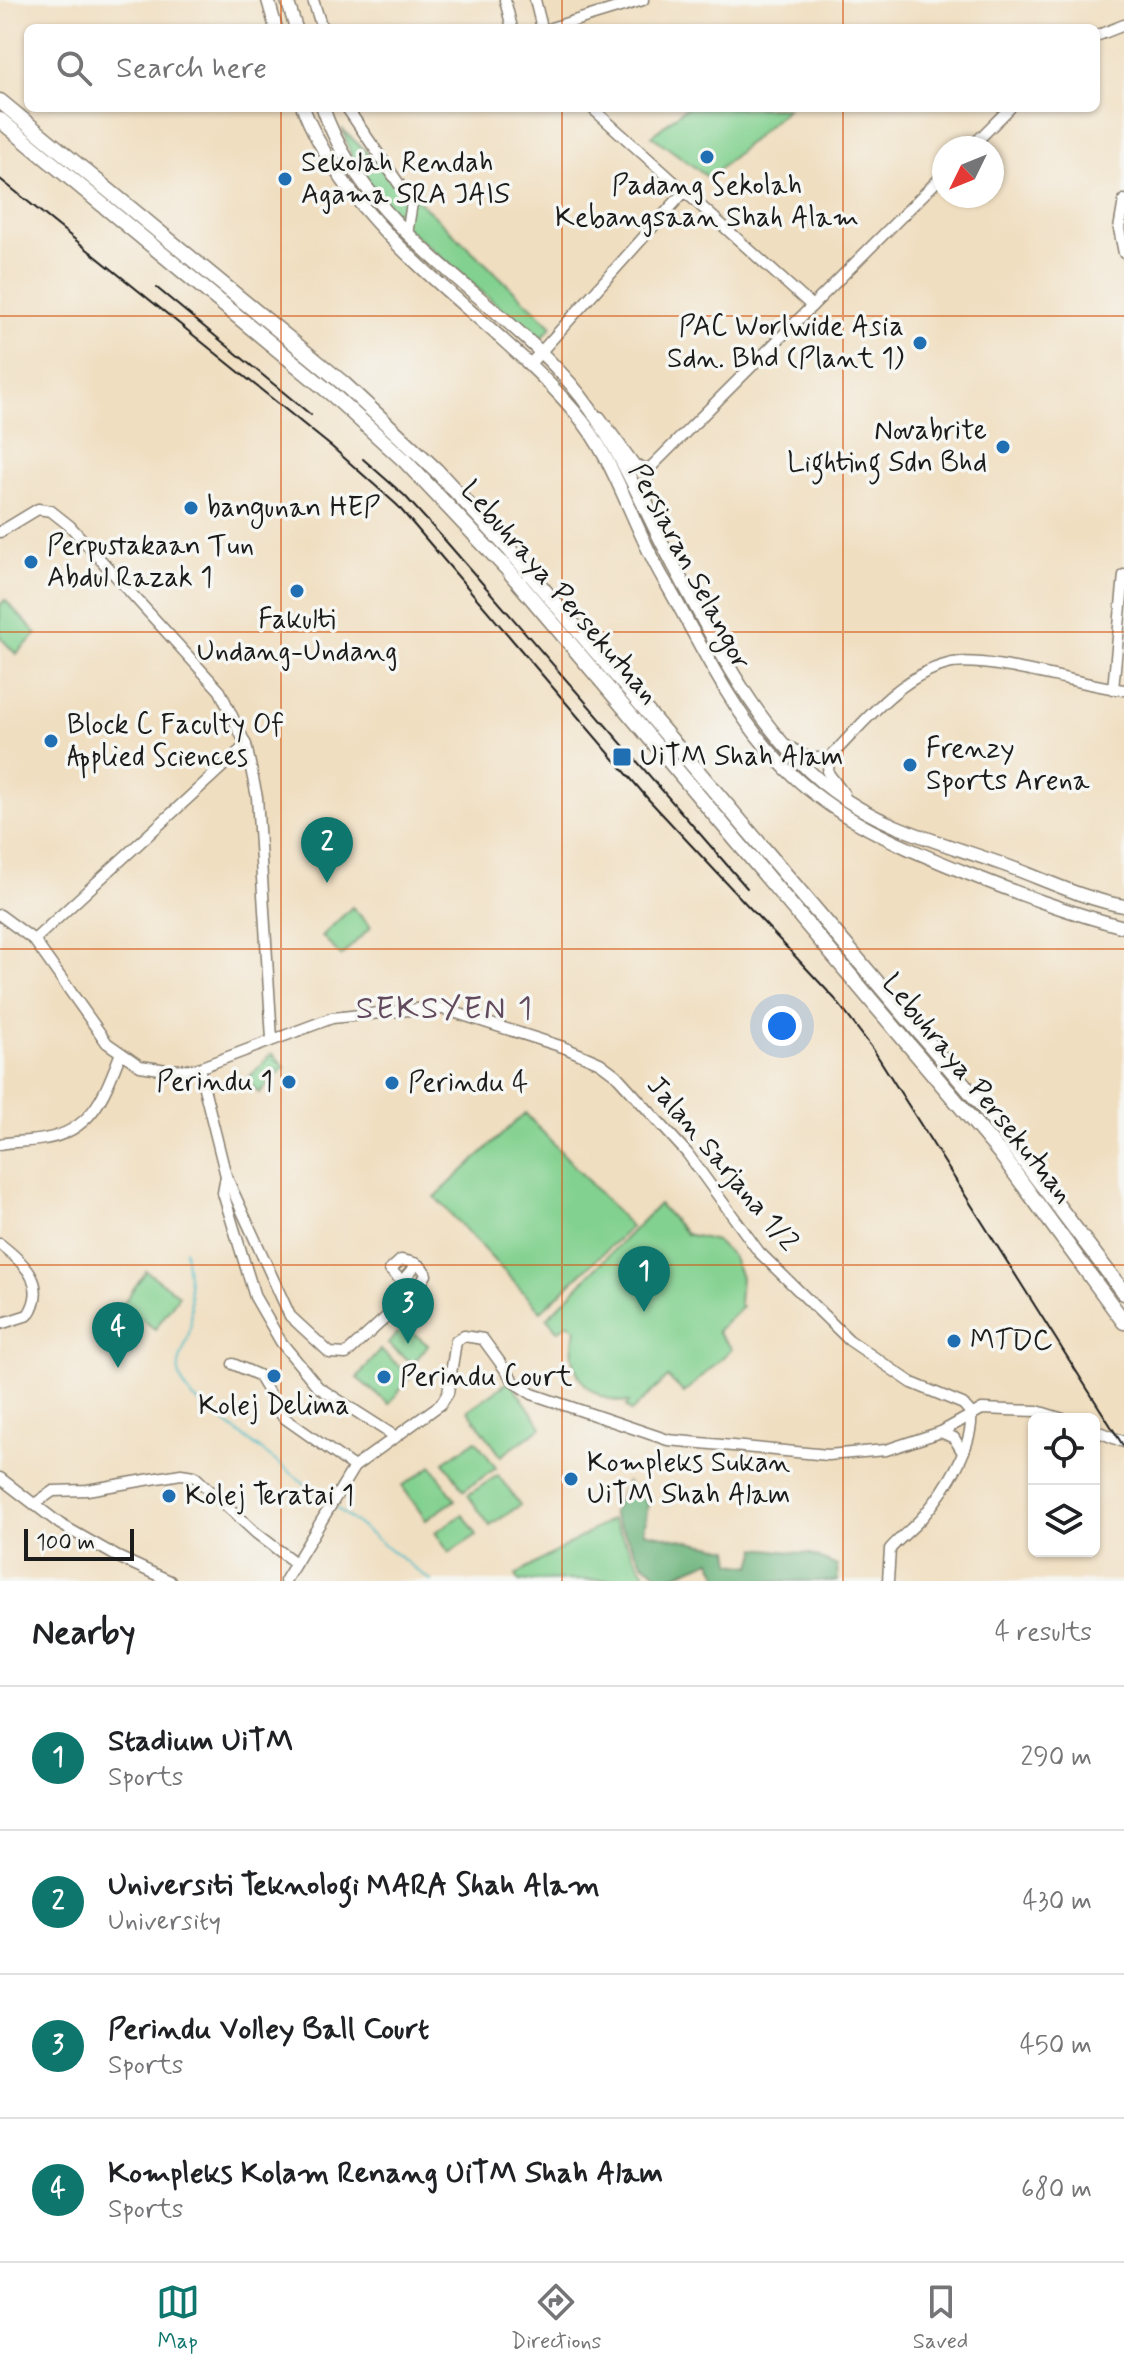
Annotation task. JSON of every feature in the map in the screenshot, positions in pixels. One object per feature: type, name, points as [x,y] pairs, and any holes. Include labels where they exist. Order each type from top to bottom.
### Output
[{"type":"highway","name":"Lebuhraya Persekutuan","points":[[0,101],[344,384],[436,470],[509,549],[983,1107],[1124,1293]]},
{"type":"highway","name":"Lebuhraya Persekutuan","points":[[0,120],[334,396],[446,502],[508,570],[1000,1153],[1124,1322]]},
{"type":"highway","points":[[1085,1272],[1124,1330]]},
{"type":"main road","points":[[268,0],[275,24]]},
{"type":"main road","points":[[287,0],[295,24]]},
{"type":"main road","name":"Persiaran Selangor","points":[[305,112],[341,183],[391,241],[530,364],[574,411],[591,435],[641,537],[708,659],[752,729],[785,769],[835,812],[866,830],[1049,907],[1124,927]]},
{"type":"main road","name":"Persiaran Selangor","points":[[325,112],[354,171],[407,234],[541,351],[592,409],[658,536],[732,667],[783,744],[834,792],[905,830],[1124,906]]},
{"type":"street","points":[[313,0],[321,24]]},
{"type":"street","points":[[505,0],[511,24]]},
{"type":"street","points":[[535,0],[541,24]]},
{"type":"street","points":[[564,24],[643,0]]},
{"type":"street","points":[[1100,34],[1124,25]]},
{"type":"street","points":[[350,112],[412,203],[407,234]]},
{"type":"street","points":[[596,112],[812,306]]},
{"type":"street","points":[[982,136],[1006,112]]},
{"type":"street","points":[[658,536],[645,490],[649,469],[932,186]]},
{"type":"street","points":[[530,364],[685,191]]},
{"type":"street","points":[[1124,200],[1119,229],[1124,253]]},
{"type":"street","points":[[592,409],[635,465],[649,469]]},
{"type":"street","points":[[0,532],[38,509],[51,511],[70,526],[220,691],[246,745],[257,797],[272,1039]]},
{"type":"street","points":[[863,810],[833,782],[828,773],[829,758],[897,691],[948,664],[983,664],[1118,690],[1124,575]]},
{"type":"street","points":[[783,744],[809,758],[829,758]]},
{"type":"street","points":[[34,940],[246,745]]},
{"type":"street","name":"Jalan Sarjana 1/2","points":[[0,915],[34,940],[96,1030],[120,1055],[148,1068],[199,1068],[332,1018],[382,1010],[444,1009],[533,1037],[600,1063],[616,1075],[687,1153],[759,1252],[849,1340],[895,1373],[963,1404],[971,1413]]},
{"type":"street","points":[[0,1144],[43,1140],[76,1130],[101,1106],[120,1055]]},
{"type":"street","points":[[199,1068],[226,1176],[290,1316],[330,1353],[346,1354],[418,1288],[426,1275],[417,1264]]},
{"type":"street","points":[[226,1176],[223,1193],[265,1319],[318,1387],[396,1437]]},
{"type":"street","points":[[0,1244],[28,1268],[35,1294],[28,1315],[0,1324]]},
{"type":"street","points":[[36,1503],[53,1491],[87,1490],[181,1474],[194,1476],[256,1533],[291,1574],[335,1493],[354,1467],[441,1404],[448,1393],[456,1341],[464,1336],[483,1339],[515,1383],[532,1394],[668,1440],[828,1455],[886,1450],[941,1432],[982,1409],[1044,1413]]},
{"type":"street","points":[[233,1364],[258,1375],[283,1417],[354,1467]]},
{"type":"street","points":[[888,1581],[890,1549],[924,1515],[946,1484],[962,1451],[971,1413]]},
{"type":"street","points":[[941,1432],[954,1438],[962,1451]]},
{"type":"street","points":[[1100,1432],[1124,1442]]},
{"type":"street","points":[[0,1478],[83,1538],[170,1581]]},
{"type":"green space","name":"Padang Sekolah Kebangsaan Shah Alam","points":[[680,112],[783,112],[709,178],[652,136]]},
{"type":"green space","points":[[343,130],[552,326],[542,338],[535,337],[405,227],[356,171]]},
{"type":"green space","points":[[5,600],[37,634],[16,654],[0,637],[0,605]]},
{"type":"green space","points":[[352,907],[371,927],[341,956],[322,936]]},
{"type":"green space","points":[[272,1054],[285,1067],[259,1093],[246,1080]]},
{"type":"green space","points":[[525,1113],[631,1227],[541,1311],[435,1197]]},
{"type":"green space","points":[[659,1204],[686,1234],[716,1241],[732,1256],[741,1277],[739,1304],[742,1307],[717,1331],[732,1349],[684,1393],[668,1377],[631,1412],[626,1406],[629,1402],[602,1396],[582,1381],[573,1358],[576,1330],[568,1323],[558,1331],[547,1318]]},
{"type":"green space","points":[[146,1271],[179,1295],[155,1329],[122,1305]]},
{"type":"green space","points":[[403,1325],[428,1345],[413,1364],[388,1344]]},
{"type":"green space","name":"Perindu Court","points":[[380,1350],[411,1376],[389,1404],[357,1378]]},
{"type":"green space","points":[[510,1381],[542,1427],[501,1456],[468,1410]]},
{"type":"green space","points":[[476,1440],[496,1468],[464,1490],[444,1462]]},
{"type":"green space","points":[[432,1466],[455,1500],[426,1520],[402,1486]]},
{"type":"green space","points":[[498,1475],[520,1505],[490,1526],[468,1495]]},
{"type":"green space","points":[[627,1482],[648,1504],[644,1532],[730,1549],[732,1563],[752,1566],[757,1548],[810,1554],[837,1566],[838,1581],[721,1581],[711,1560],[665,1579],[643,1563],[612,1513]]},
{"type":"green space","points":[[463,1514],[477,1535],[449,1553],[435,1532]]},
{"type":"green space","points":[[612,1519],[648,1579],[519,1581],[516,1575]]},
{"type":"waterway","points":[[185,1249],[191,1311],[190,1332],[179,1367],[184,1385],[192,1397],[329,1502]]},
{"type":"waterway","points":[[334,1506],[431,1581]]},
{"type":"tram line","points":[[0,179],[332,447],[397,505],[649,800],[835,999],[873,1049],[1124,1447]]},
{"type":"tram line","points":[[157,288],[311,415]]},
{"type":"tram line","points":[[363,459],[405,496],[443,538],[747,888]]},
{"type":"place","name":"Padang Sekolah Kebangsaan Shah Alam","points":[[707,157]]},
{"type":"place","name":"Sekolah Rendah Agama SRA JAIS","points":[[285,179]]},
{"type":"place","name":"PAC Worlwide Asia Sdn. Bhd (Plant 1)","points":[[920,343]]},
{"type":"place","name":"Novabrite Lighting Sdn Bhd","points":[[1003,447]]},
{"type":"place","name":"bangunan HEP","points":[[191,508]]},
{"type":"place","name":"Perpustakaan Tun Abdul Razak 1","points":[[31,562]]},
{"type":"place","name":"Fakulti Undang-Undang","points":[[297,591]]},
{"type":"place","name":"Block C Faculty Of Applied Sciences","points":[[51,741]]},
{"type":"place","name":"UiTM Shah Alam","points":[[622,757]]},
{"type":"place","name":"Frenzy Sports Arena","points":[[910,765]]},
{"type":"place","name":"Universiti Teknologi MARA Shah Alam","points":[[327,883]]},
{"type":"place","name":"Perindu 1","points":[[289,1082]]},
{"type":"place","name":"Perindu 4","points":[[392,1083]]},
{"type":"place","name":"Stadium UiTM","points":[[644,1312]]},
{"type":"place","name":"MTDC","points":[[954,1341]]},
{"type":"place","name":"Perindu Volley Ball Court","points":[[408,1344]]},
{"type":"place","name":"Kompleks Kolam Renang UiTM Shah Alam","points":[[118,1368]]},
{"type":"place","name":"Kolej Delima","points":[[274,1376]]},
{"type":"place","name":"Perindu Court","points":[[384,1377]]},
{"type":"place","name":"Kompleks Sukan UiTM Shah Alam","points":[[571,1479]]},
{"type":"place","name":"Kolej Teratai 1","points":[[169,1496]]},
{"type":"district","name":"SEKSYEN 1","points":[[445,1009]]}]
